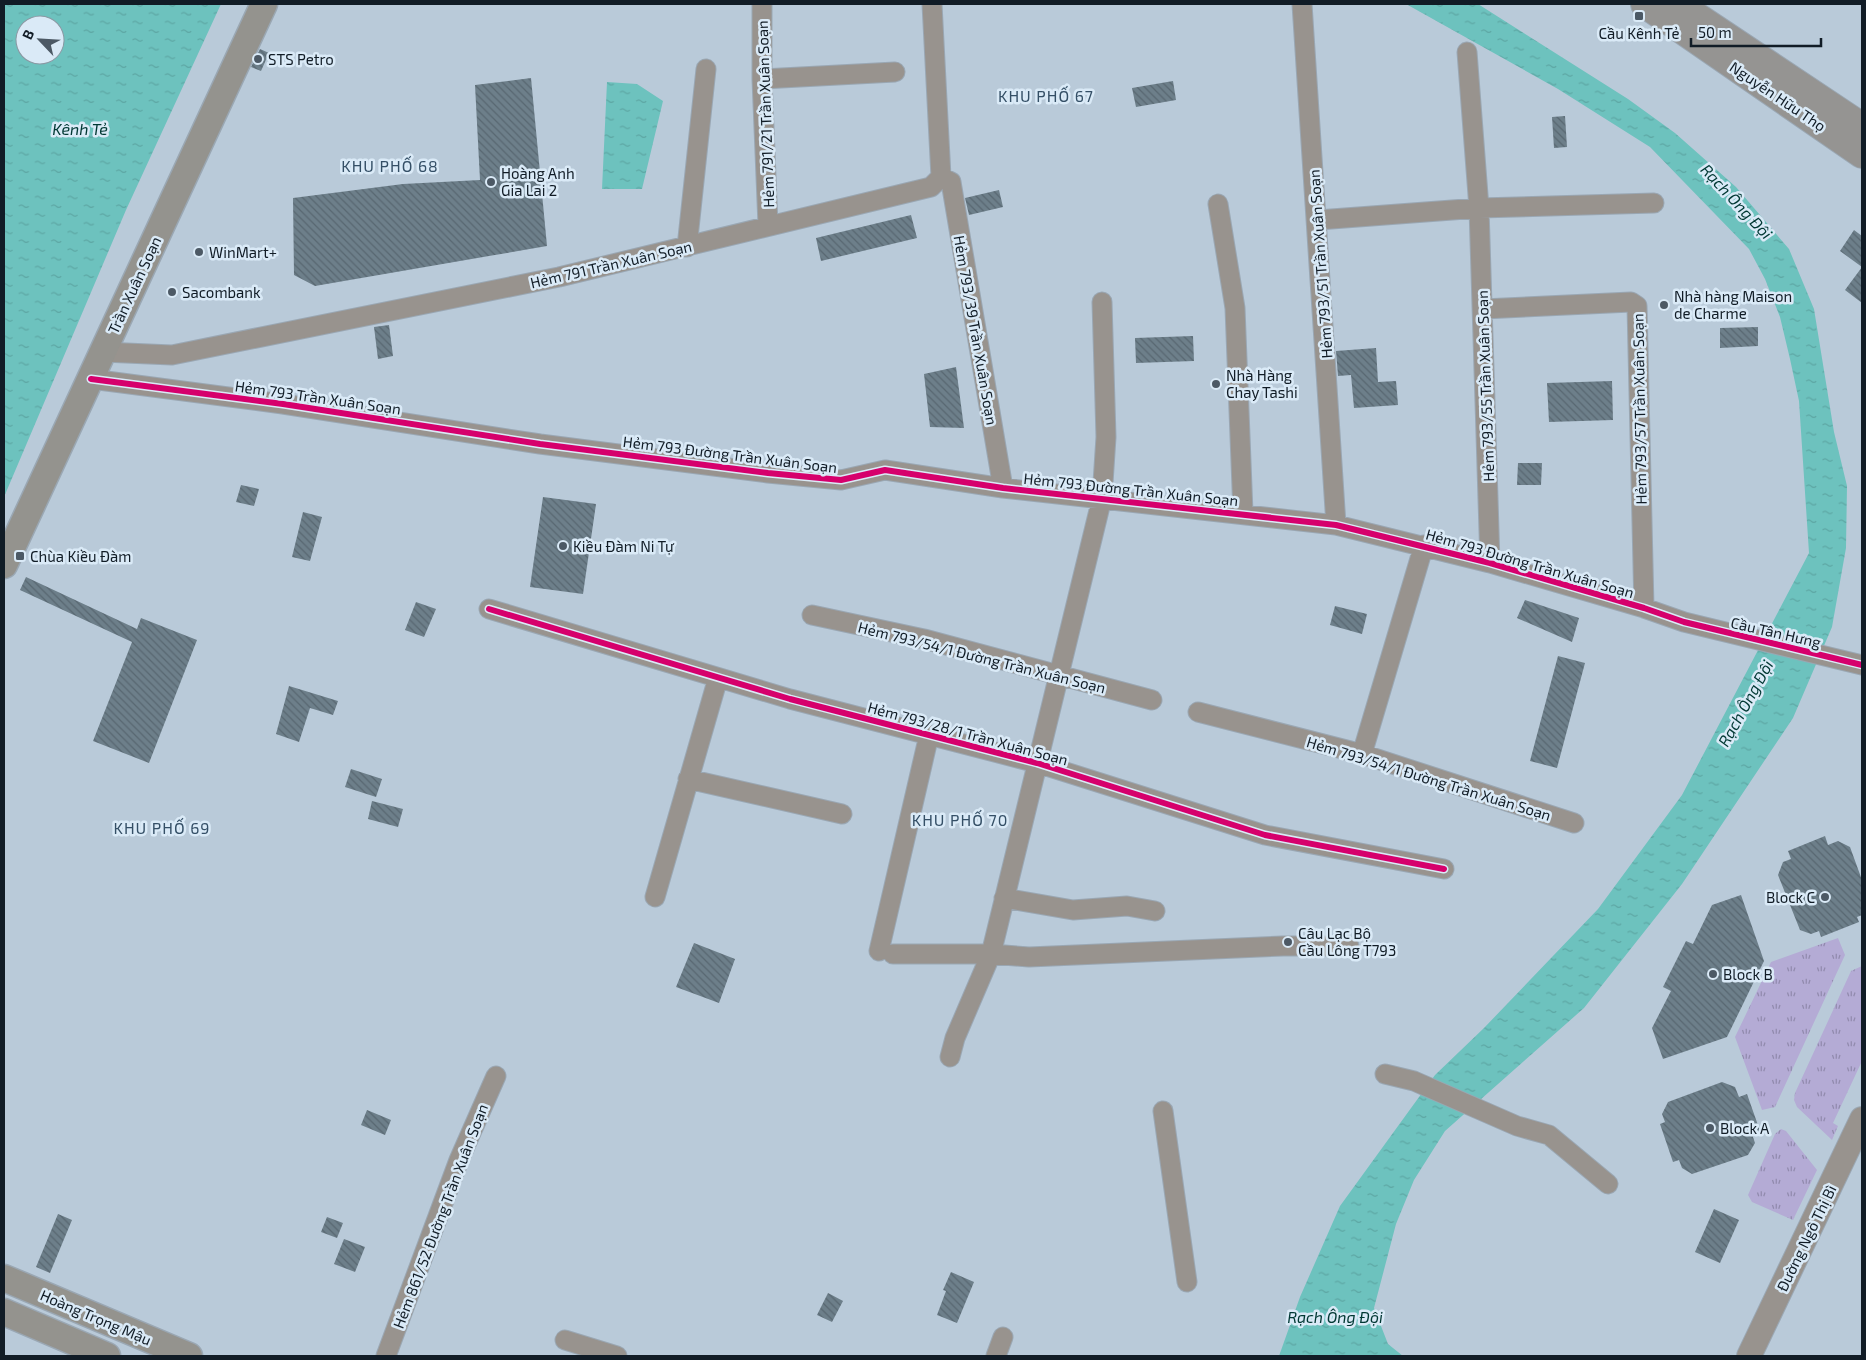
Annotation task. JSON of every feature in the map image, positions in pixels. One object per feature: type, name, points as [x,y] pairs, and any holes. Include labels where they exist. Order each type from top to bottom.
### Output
[{"type":"main road","name":"Trần Xuân Soạn","points":[[4,565],[264,4]]},
{"type":"main road","name":"Nguyễn Hữu Thọ","points":[[1645,4],[1862,154]]},
{"type":"main road","name":"Nguyễn Hữu Thọ","points":[[1677,4],[1862,127]]},
{"type":"main road","name":"Hoàng Trọng Mậu","points":[[4,1278],[189,1356]]},
{"type":"main road","points":[[50,1332],[62,1302]]},
{"type":"main road","points":[[4,1312],[107,1356]]},
{"type":"street","name":"Hẻm 791/21 Trần Xuân Soạn","points":[[762,4],[762,79],[768,225]]},
{"type":"street","points":[[932,4],[942,177]]},
{"type":"street","name":"Hẻm 793/51 Trần Xuân Soạn","points":[[1302,4],[1318,220],[1336,525]]},
{"type":"street","name":"Hẻm 793/55 Trần Xuân Soạn","points":[[1467,52],[1479,208],[1490,563]]},
{"type":"street","points":[[687,247],[706,69]]},
{"type":"street","points":[[762,79],[895,72]]},
{"type":"street","name":"Hẻm 791 Trần Xuân Soạn","points":[[103,352],[172,355],[559,277],[687,247],[768,225],[932,187],[942,177]]},
{"type":"street","name":"Hẻm 793/39 Trần Xuân Soạn","points":[[942,177],[951,182],[1003,488]]},
{"type":"street","points":[[1318,220],[1479,208],[1654,203]]},
{"type":"street","points":[[1218,204],[1235,308],[1243,513]]},
{"type":"street","points":[[950,1057],[955,1038],[971,998],[992,954],[1102,498],[1106,437],[1102,302]]},
{"type":"street","name":"Hẻm 793/57 Trần Xuân Soạn","points":[[1482,309],[1631,302],[1637,306],[1644,608]]},
{"type":"street","name":"Hẻm 793 Trần Xuân Soạn","points":[[91,379],[283,404],[540,444]]},
{"type":"street","name":"Hẻm 793 Đường Trần Xuân Soạn","points":[[540,444],[841,480],[886,470],[1003,488],[1243,513],[1336,525],[1424,545],[1490,563],[1710,629]]},
{"type":"street","points":[[1362,754],[1424,545]]},
{"type":"street","name":"Hẻm 793/28/1 Trần Xuân Soạn","points":[[489,609],[718,678],[1037,763],[1265,834],[1444,869]]},
{"type":"street","name":"Hẻm 793/54/1 Đường Trần Xuân Soạn","points":[[812,615],[924,639],[1152,700]]},
{"type":"street","name":"Cầu Tân Hưng","points":[[1710,629],[1862,665]]},
{"type":"street","points":[[655,897],[718,678]]},
{"type":"street","name":"Hẻm 793/54/1 Đường Trần Xuân Soạn","points":[[1198,712],[1362,754],[1574,823]]},
{"type":"street","points":[[929,735],[886,952],[992,954],[1029,957],[1282,946],[1350,946]]},
{"type":"street","points":[[688,778],[842,814]]},
{"type":"street","points":[[1004,898],[1074,910],[1128,906],[1155,911]]},
{"type":"street","points":[[1385,1074],[1414,1081],[1517,1126],[1548,1135],[1608,1184]]},
{"type":"street","name":"Hẻm 861/52 Đường Trần Xuân Soạn","points":[[386,1356],[459,1160],[496,1076]]},
{"type":"street","points":[[1163,1111],[1188,1282]]},
{"type":"street","name":"Đường Ngô Thị Bì","points":[[1749,1356],[1862,1119]]},
{"type":"street","points":[[996,1356],[1003,1336]]},
{"type":"street","points":[[565,1340],[618,1356]]},
{"type":"green space","points":[[1838,938],[1845,955],[1775,1107],[1762,1110],[1735,1037],[1771,962]]},
{"type":"green space","points":[[1862,966],[1862,1061],[1833,1123],[1838,1126],[1832,1140],[1797,1107],[1794,1100],[1795,1093],[1851,971]]},
{"type":"green space","points":[[1781,1129],[1786,1131],[1817,1170],[1793,1220],[1752,1202],[1748,1195],[1775,1134]]},
{"type":"water","name":"Kênh Tẻ","points":[[4,4],[221,4],[126,210],[4,497]]},
{"type":"water","name":"Rạch Ông Đội","points":[[1406,4],[1478,4],[1628,99],[1675,133],[1736,187],[1789,249],[1814,309],[1834,432],[1847,486],[1846,548],[1832,627],[1793,718],[1682,884],[1584,1008],[1445,1131],[1414,1180],[1396,1224],[1374,1308],[1388,1344],[1403,1356],[1279,1356],[1300,1297],[1340,1206],[1435,1075],[1484,1028],[1598,909],[1682,795],[1809,553],[1799,401],[1780,317],[1765,279],[1749,249],[1650,147],[1558,89]]},
{"type":"water","points":[[607,82],[637,84],[663,101],[642,189],[602,189]]},
{"type":"building","name":"STS Petro","points":[[260,49],[269,53],[261,71],[251,67]]},
{"type":"building","name":"Hoàng Anh Gia Lai 2","points":[[531,78],[547,246],[315,286],[294,275],[293,198],[403,184],[480,180],[475,85]]},
{"type":"building","points":[[1173,81],[1176,100],[1136,107],[1132,88]]},
{"type":"building","points":[[1565,116],[1567,147],[1554,148],[1552,117]]},
{"type":"building","points":[[999,190],[1003,207],[969,215],[965,198]]},
{"type":"building","points":[[911,215],[917,238],[821,261],[816,238]]},
{"type":"building","points":[[1854,230],[1862,236],[1862,267],[1840,251]]},
{"type":"building","points":[[1862,267],[1862,303],[1845,290]]},
{"type":"building","points":[[389,325],[393,356],[378,359],[374,327]]},
{"type":"building","points":[[1758,327],[1758,346],[1720,348],[1720,328]]},
{"type":"building","points":[[1193,336],[1194,361],[1136,363],[1135,338]]},
{"type":"building","points":[[1376,348],[1378,382],[1396,381],[1398,405],[1354,408],[1351,375],[1338,376],[1336,351]]},
{"type":"building","points":[[956,367],[964,428],[930,427],[924,374]]},
{"type":"building","points":[[1612,381],[1613,420],[1549,422],[1547,383]]},
{"type":"building","points":[[1518,463],[1542,463],[1541,485],[1517,485]]},
{"type":"building","points":[[241,485],[259,489],[254,506],[236,502]]},
{"type":"building","name":"Kiều Đàm Ni Tự","points":[[543,497],[596,504],[583,594],[530,587]]},
{"type":"building","points":[[303,512],[322,517],[310,561],[292,557]]},
{"type":"building","points":[[26,577],[137,629],[141,618],[197,640],[149,763],[93,741],[132,642],[20,590]]},
{"type":"building","points":[[1525,600],[1579,618],[1572,642],[1517,618]]},
{"type":"building","points":[[416,602],[436,609],[424,637],[405,630]]},
{"type":"building","points":[[1335,606],[1367,614],[1362,634],[1330,625]]},
{"type":"building","points":[[1558,656],[1585,663],[1557,768],[1530,761]]},
{"type":"building","points":[[289,686],[338,701],[333,715],[310,708],[299,742],[276,734]]},
{"type":"building","points":[[351,769],[382,779],[376,797],[345,787]]},
{"type":"building","points":[[372,801],[403,809],[398,827],[368,819]]},
{"type":"building","name":"Block C","points":[[1825,836],[1828,845],[1838,841],[1850,847],[1862,880],[1862,915],[1857,917],[1859,922],[1821,937],[1819,931],[1811,934],[1800,930],[1778,875],[1783,862],[1791,859],[1788,851]]},
{"type":"building","name":"Block B","points":[[1741,895],[1764,961],[1727,1037],[1663,1059],[1652,1028],[1671,991],[1663,987],[1686,941],[1693,944],[1712,905]]},
{"type":"building","points":[[694,943],[735,959],[719,1003],[676,987]]},
{"type":"building","name":"Block A","points":[[1722,1082],[1735,1087],[1739,1097],[1747,1094],[1760,1131],[1752,1134],[1755,1143],[1748,1155],[1692,1174],[1682,1168],[1679,1160],[1673,1162],[1660,1124],[1665,1122],[1662,1114],[1668,1102]]},
{"type":"building","points":[[367,1110],[391,1120],[385,1135],[361,1125]]},
{"type":"building","points":[[1714,1209],[1739,1220],[1720,1263],[1695,1252]]},
{"type":"building","points":[[58,1214],[72,1220],[50,1273],[36,1267]]},
{"type":"building","points":[[327,1217],[343,1223],[337,1238],[321,1232]]},
{"type":"building","points":[[344,1239],[365,1247],[355,1272],[334,1264]]},
{"type":"building","points":[[951,1272],[974,1282],[957,1323],[937,1315],[946,1291],[943,1290]]},
{"type":"building","points":[[828,1293],[843,1301],[832,1322],[817,1315]]},
{"type":"cycle path","points":[[91,379],[283,404],[540,444],[768,473],[841,480],[885,470],[1003,488],[1336,525],[1490,563],[1644,608],[1684,622],[1862,665]]},
{"type":"cycle path","points":[[489,609],[790,699],[1037,763],[1265,835],[1444,869]]},
{"type":"place","name":"Cầu Kênh Tẻ","points":[[1639,16]]},
{"type":"place","name":"STS Petro","points":[[258,59]]},
{"type":"place","name":"Hoàng Anh Gia Lai 2","points":[[491,182]]},
{"type":"place","name":"WinMart+","points":[[199,252]]},
{"type":"place","name":"Sacombank","points":[[172,292]]},
{"type":"place","name":"Nhà hàng Maison de Charme","points":[[1664,305]]},
{"type":"place","name":"Nhà Hàng Chay Tashi","points":[[1216,384]]},
{"type":"place","name":"Kiều Đàm Ni Tự","points":[[563,546]]},
{"type":"place","name":"Chùa Kiều Đàm","points":[[20,556]]},
{"type":"place","name":"Block C","points":[[1825,897]]},
{"type":"place","name":"Câu Lạc Bộ Cầu Lông T793","points":[[1288,942]]},
{"type":"place","name":"Block B","points":[[1713,974]]},
{"type":"place","name":"Block A","points":[[1710,1128]]},
{"type":"district","name":"KHU PHỐ 67","points":[[1046,95]]},
{"type":"district","name":"KHU PHỐ 68","points":[[390,165]]},
{"type":"district","name":"KHU PHỐ 70","points":[[960,819]]},
{"type":"district","name":"KHU PHỐ 69","points":[[162,827]]}]
